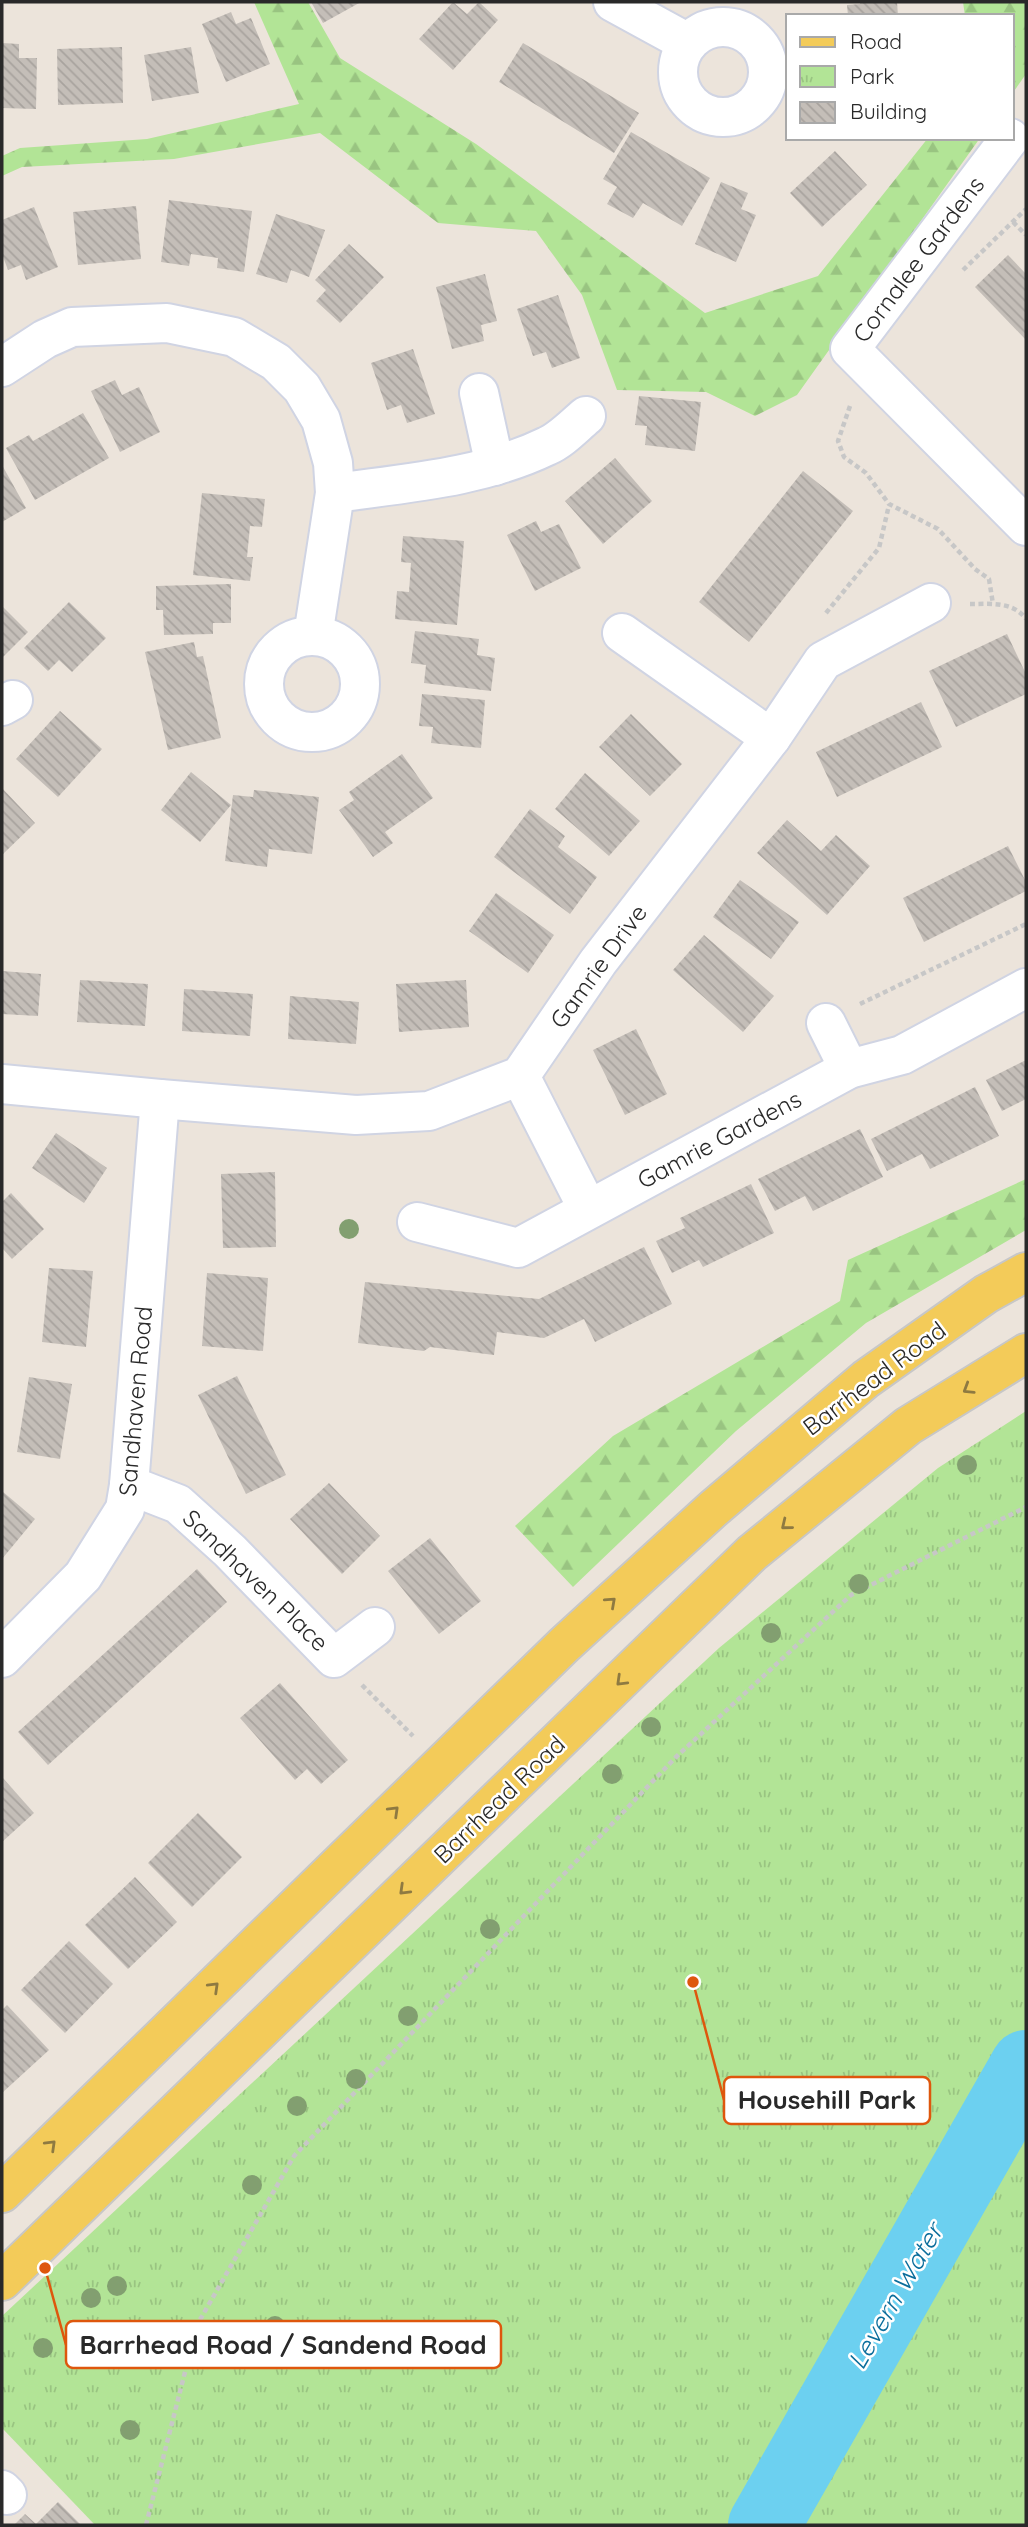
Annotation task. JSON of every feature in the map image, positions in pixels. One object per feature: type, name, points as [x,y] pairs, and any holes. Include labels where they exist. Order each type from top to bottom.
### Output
[{"type":"main road","name":"Barrhead Road","points":[[2,2193],[564,1645],[713,1508],[866,1379],[986,1294],[1026,1272]]},
{"type":"main road","name":"Barrhead Road","points":[[2,2281],[752,1553],[908,1426],[1026,1353]]},
{"type":"street","points":[[613,2],[688,43]]},
{"type":"street","name":"Cornalee Gardens","points":[[1014,132],[1026,116]]},
{"type":"street","name":"Cornalee Gardens","points":[[1008,140],[850,349],[1026,526]]},
{"type":"street","points":[[2,367],[45,339],[72,327],[167,323],[234,337],[276,362],[302,388],[321,420],[333,463],[335,493],[313,636]]},
{"type":"street","points":[[479,393],[495,466]]},
{"type":"street","points":[[335,493],[495,466],[550,446],[586,416]]},
{"type":"street","name":"Gamrie Drive","points":[[520,1076],[598,962],[771,738],[823,661],[931,603]]},
{"type":"street","points":[[622,634],[771,738]]},
{"type":"street","name":"Gamrie Gardens","points":[[417,1222],[518,1248],[849,1069],[902,1055],[1026,988]]},
{"type":"street","points":[[826,1023],[849,1069]]},
{"type":"street","points":[[2,1084],[356,1115],[429,1111],[520,1076],[588,1209]]},
{"type":"street","name":"Sandhaven Road","points":[[2,1658],[83,1576],[125,1509],[160,1099]]},
{"type":"street","name":"Sandhaven Place","points":[[129,1485],[178,1504],[230,1550],[334,1658],[375,1627]]},
{"type":"path","points":[[1026,209],[1013,222],[1026,235]]},
{"type":"path","points":[[865,365],[838,441],[844,457],[866,473],[889,505],[938,529],[975,569],[989,579],[993,604]]},
{"type":"path","points":[[823,661],[810,633],[879,548],[889,505]]},
{"type":"path","points":[[931,603],[1004,604],[1022,613],[1026,619]]},
{"type":"path","points":[[826,1023],[879,994],[1026,924]]},
{"type":"path","points":[[146,2525],[197,2325],[294,2156],[676,1757],[851,1595],[1026,1507]]},
{"type":"path","points":[[334,1658],[442,1764]]},
{"type":"green space","points":[[254,2],[308,2],[340,58],[476,144],[705,313],[818,276],[926,140],[979,140],[797,395],[755,416],[706,392],[617,390],[582,295],[536,231],[438,223],[320,133],[174,159],[22,167],[2,176],[2,156],[20,148],[147,139],[299,104]]},
{"type":"green space","points":[[963,2],[1026,2],[1026,74],[1014,91],[1014,14],[965,14]]},
{"type":"green space","points":[[1026,1179],[1026,1230],[866,1323],[736,1431],[573,1587],[515,1526],[613,1436],[840,1301],[848,1260]]},
{"type":"green space","points":[[1026,1411],[1026,2525],[95,2525],[2,2428],[2,2316],[719,1648],[938,1468]]},
{"type":"building","points":[[311,2],[361,2],[323,23]]},
{"type":"building","points":[[453,2],[467,14],[479,2],[498,20],[453,70],[419,39]]},
{"type":"building","points":[[897,2],[898,14],[848,14],[847,5]]},
{"type":"building","points":[[231,12],[236,24],[251,18],[270,64],[226,82],[202,24]]},
{"type":"building","points":[[2,43],[19,44],[19,58],[37,58],[36,109],[2,108]]},
{"type":"building","points":[[523,43],[639,113],[614,153],[499,82]]},
{"type":"building","points":[[122,47],[123,103],[58,105],[57,49]]},
{"type":"building","points":[[191,47],[199,93],[152,101],[144,55]]},
{"type":"building","points":[[631,132],[710,178],[682,226],[643,203],[633,218],[607,204],[617,187],[603,179]]},
{"type":"building","points":[[835,151],[867,185],[822,227],[790,193]]},
{"type":"building","points":[[721,182],[748,193],[741,209],[756,215],[736,262],[695,244]]},
{"type":"building","points":[[169,200],[252,211],[244,272],[217,268],[218,258],[191,254],[189,266],[161,262]]},
{"type":"building","points":[[136,206],[141,259],[78,265],[73,212]]},
{"type":"building","points":[[34,207],[58,267],[26,280],[21,265],[8,270],[2,254],[2,220]]},
{"type":"building","points":[[276,214],[325,230],[309,277],[291,270],[287,283],[256,274]]},
{"type":"building","points":[[349,244],[384,277],[340,323],[316,301],[326,290],[315,280]]},
{"type":"building","points":[[1008,255],[1026,274],[1026,340],[975,287]]},
{"type":"building","points":[[485,274],[497,321],[481,325],[484,341],[452,349],[436,287]]},
{"type":"building","points":[[558,295],[580,358],[552,368],[546,352],[533,356],[517,309]]},
{"type":"building","points":[[413,349],[435,414],[407,423],[401,405],[387,410],[371,363]]},
{"type":"building","points":[[115,380],[122,395],[139,387],[160,432],[120,452],[91,391]]},
{"type":"building","points":[[639,396],[701,402],[695,451],[645,445],[647,426],[635,425]]},
{"type":"building","points":[[83,413],[109,458],[35,500],[6,448],[29,435],[33,441]]},
{"type":"building","points":[[615,458],[652,501],[603,544],[565,501]]},
{"type":"building","points":[[2,465],[26,508],[2,522]]},
{"type":"building","points":[[803,471],[853,511],[749,642],[699,602]]},
{"type":"building","points":[[202,493],[265,499],[262,527],[250,526],[247,557],[253,557],[250,581],[193,575]]},
{"type":"building","points":[[536,521],[541,532],[559,524],[581,568],[535,591],[507,535]]},
{"type":"building","points":[[403,536],[464,541],[457,625],[395,619],[397,591],[409,592],[411,563],[401,562]]},
{"type":"building","points":[[231,584],[231,623],[213,623],[213,634],[164,635],[163,610],[156,610],[156,586]]},
{"type":"building","points":[[69,602],[106,638],[72,672],[59,660],[48,671],[24,648]]},
{"type":"building","points":[[2,606],[28,632],[2,658]]},
{"type":"building","points":[[415,631],[479,639],[477,655],[495,658],[491,691],[424,683],[426,665],[411,663]]},
{"type":"building","points":[[1007,634],[1026,674],[1026,694],[956,727],[929,671]]},
{"type":"building","points":[[194,642],[197,657],[203,656],[221,738],[168,750],[145,652]]},
{"type":"building","points":[[422,694],[485,700],[481,748],[431,743],[433,727],[419,726]]},
{"type":"building","points":[[921,702],[942,747],[837,797],[816,752]]},
{"type":"building","points":[[60,711],[102,749],[58,797],[16,759]]},
{"type":"building","points":[[631,714],[682,764],[650,796],[599,747]]},
{"type":"building","points":[[402,754],[433,798],[385,832],[393,843],[373,857],[339,810],[354,800],[349,792]]},
{"type":"building","points":[[191,772],[231,805],[200,842],[161,810]]},
{"type":"building","points":[[585,773],[640,821],[609,856],[555,809]]},
{"type":"building","points":[[2,788],[35,823],[2,855]]},
{"type":"building","points":[[254,790],[319,797],[312,854],[269,849],[267,867],[225,861],[233,795],[253,797]]},
{"type":"building","points":[[530,809],[565,836],[558,847],[597,877],[570,914],[494,857]]},
{"type":"building","points":[[787,820],[821,851],[836,835],[870,866],[827,915],[757,853]]},
{"type":"building","points":[[1008,846],[1026,882],[1026,891],[924,942],[903,898]]},
{"type":"building","points":[[740,880],[799,922],[771,959],[713,917]]},
{"type":"building","points":[[496,893],[554,935],[528,973],[469,931]]},
{"type":"building","points":[[704,935],[774,996],[743,1032],[673,970]]},
{"type":"building","points":[[2,971],[41,974],[38,1016],[2,1014]]},
{"type":"building","points":[[80,980],[148,984],[145,1026],[77,1022]]},
{"type":"building","points":[[466,980],[469,1027],[399,1032],[396,984]]},
{"type":"building","points":[[184,989],[253,994],[250,1036],[182,1031]]},
{"type":"building","points":[[290,996],[359,1002],[356,1044],[288,1039]]},
{"type":"building","points":[[636,1029],[667,1094],[625,1115],[593,1050]]},
{"type":"building","points":[[1026,1060],[1026,1099],[1002,1111],[986,1080]]},
{"type":"building","points":[[975,1087],[999,1136],[930,1169],[922,1154],[887,1171],[871,1139]]},
{"type":"building","points":[[860,1129],[883,1177],[813,1211],[805,1196],[775,1211],[758,1179]]},
{"type":"building","points":[[56,1133],[107,1168],[84,1203],[32,1168]]},
{"type":"building","points":[[275,1172],[276,1247],[223,1248],[221,1174]]},
{"type":"building","points":[[751,1184],[774,1233],[703,1267],[699,1260],[672,1273],[656,1241],[685,1228],[680,1218]]},
{"type":"building","points":[[11,1193],[44,1229],[12,1259],[2,1248],[2,1202]]},
{"type":"building","points":[[644,1247],[672,1304],[595,1342],[584,1319],[544,1338],[497,1332],[494,1355],[430,1347],[424,1351],[358,1343],[365,1282],[539,1299]]},
{"type":"building","points":[[49,1268],[93,1271],[86,1347],[42,1342]]},
{"type":"building","points":[[207,1273],[268,1278],[263,1351],[202,1346]]},
{"type":"building","points":[[237,1376],[286,1475],[246,1494],[198,1395]]},
{"type":"building","points":[[29,1377],[72,1384],[60,1459],[17,1452]]},
{"type":"building","points":[[329,1483],[380,1536],[342,1574],[290,1519]]},
{"type":"building","points":[[2,1491],[35,1519],[2,1559]]},
{"type":"building","points":[[430,1538],[481,1601],[439,1634],[388,1571]]},
{"type":"building","points":[[197,1569],[227,1602],[48,1765],[18,1732]]},
{"type":"building","points":[[280,1683],[348,1760],[321,1784],[307,1769],[295,1780],[240,1718]]},
{"type":"building","points":[[2,1777],[34,1813],[2,1842]]},
{"type":"building","points":[[198,1813],[242,1857],[192,1907],[148,1863]]},
{"type":"building","points":[[135,1877],[177,1922],[128,1969],[85,1925]]},
{"type":"building","points":[[69,1941],[113,1984],[65,2033],[21,1990]]},
{"type":"building","points":[[7,2005],[49,2050],[2,2093],[2,2010]]},
{"type":"building","points":[[58,2502],[81,2525],[14,2525],[25,2514],[36,2524]]},
{"type":"waterway","name":"Levern Water","points":[[764,2525],[1026,2066]]},
{"type":"place","name":"Househill Park","points":[[693,1982]]},
{"type":"place","name":"Barrhead Road / Sandend Road","points":[[45,2268]]}]
